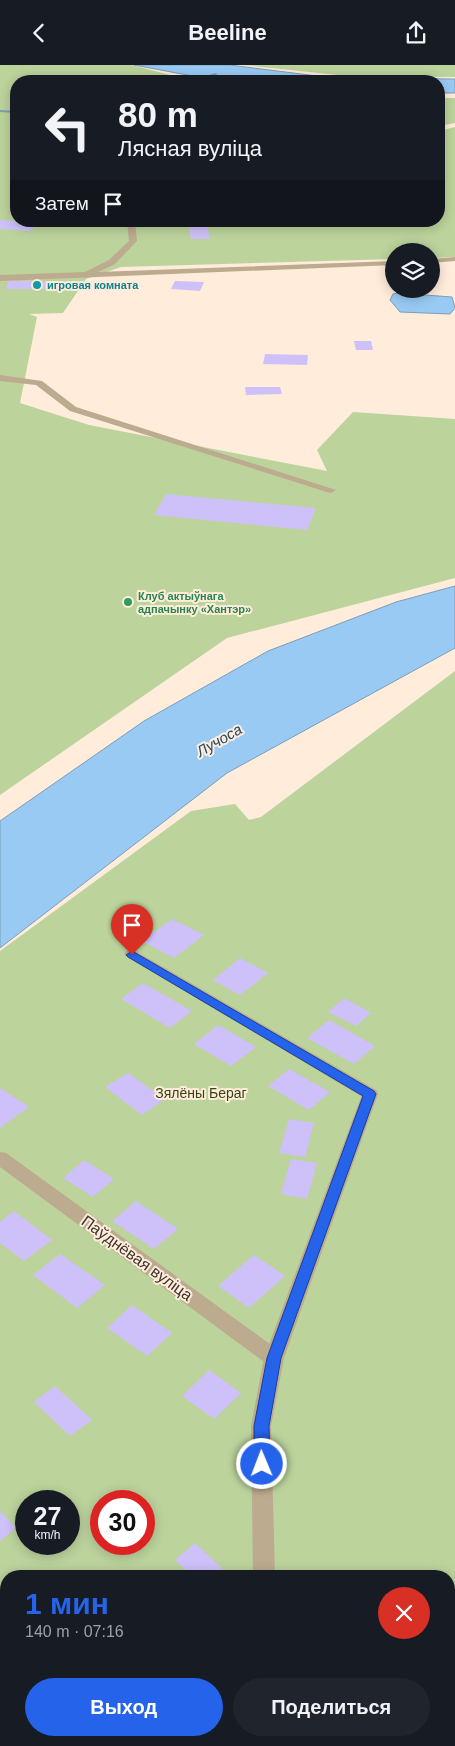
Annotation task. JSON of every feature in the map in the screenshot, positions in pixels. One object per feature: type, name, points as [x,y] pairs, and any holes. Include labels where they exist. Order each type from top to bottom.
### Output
[{"type":"street","points":[[85,275],[112,262],[133,241],[132,227]]},
{"type":"street","points":[[440,260],[455,259]]},
{"type":"street","points":[[0,278],[385,263]]},
{"type":"street","points":[[0,378],[39,383],[73,409],[183,445],[332,490]]},
{"type":"street","points":[[132,955],[370,1094],[274,1358],[261,1426],[264,1570]]},
{"type":"street","name":"Паўднёвая вуліца","points":[[0,1158],[274,1358]]},
{"type":"green space","points":[[0,65],[132,65],[170,75],[10,75],[10,227],[445,227],[445,130],[455,127],[455,257],[440,258],[440,243],[385,243],[385,259],[121,267],[86,279],[63,313],[29,314],[37,317],[20,403],[89,425],[327,471],[317,450],[353,412],[455,419],[455,578],[227,638],[0,795]]},
{"type":"green space","points":[[243,65],[455,65],[455,77],[445,77],[445,75],[338,75]]},
{"type":"green space","points":[[445,98],[455,98],[455,123],[445,125]]},
{"type":"green space","name":"Зялёны Бераг","points":[[455,671],[455,1570],[0,1570],[0,951],[191,811],[235,804],[249,820],[261,817]]},
{"type":"water","points":[[134,65],[230,65],[309,75],[187,75]]},
{"type":"water","points":[[445,79],[455,79],[455,93],[445,93]]},
{"type":"water","points":[[452,297],[455,308],[450,314],[400,312],[390,300],[391,298]]},
{"type":"water","name":"Лучоса","points":[[455,586],[455,648],[227,773],[0,948],[0,821],[144,721],[268,651],[396,602]]},
{"type":"building","points":[[0,220],[10,221],[10,227],[34,227],[31,231],[0,229]]},
{"type":"building","points":[[188,227],[207,227],[210,239],[191,239]]},
{"type":"building","name":"игровая комната","points":[[8,281],[68,281],[67,289],[6,289]]},
{"type":"building","points":[[175,281],[204,282],[200,291],[171,289]]},
{"type":"building","points":[[354,341],[371,341],[373,350],[356,350]]},
{"type":"building","points":[[265,354],[308,355],[307,365],[263,364]]},
{"type":"building","points":[[245,387],[280,387],[282,394],[246,395]]},
{"type":"building","points":[[166,494],[316,508],[307,530],[154,515]]},
{"type":"building","points":[[172,919],[204,935],[174,958],[142,941]]},
{"type":"building","points":[[240,958],[268,973],[240,995],[213,980]]},
{"type":"building","points":[[143,983],[192,1011],[170,1028],[121,999]]},
{"type":"building","points":[[344,998],[371,1013],[356,1026],[328,1012]]},
{"type":"building","points":[[329,1020],[375,1046],[354,1064],[307,1038]]},
{"type":"building","points":[[218,1025],[256,1047],[231,1066],[194,1044]]},
{"type":"building","points":[[289,1069],[330,1092],[309,1110],[268,1086]]},
{"type":"building","points":[[128,1073],[165,1099],[142,1115],[105,1087]]},
{"type":"building","points":[[0,1088],[29,1107],[0,1128]]},
{"type":"building","points":[[289,1119],[314,1123],[305,1157],[279,1153]]},
{"type":"building","points":[[291,1159],[317,1163],[307,1199],[281,1194]]},
{"type":"building","points":[[84,1160],[114,1179],[93,1197],[63,1178]]},
{"type":"building","points":[[136,1201],[178,1229],[154,1249],[112,1221]]},
{"type":"building","points":[[14,1211],[52,1240],[24,1261],[0,1243],[0,1222]]},
{"type":"building","points":[[60,1254],[105,1285],[77,1308],[33,1275]]},
{"type":"building","points":[[254,1255],[285,1276],[249,1308],[218,1286]]},
{"type":"building","points":[[132,1305],[172,1333],[147,1356],[107,1328]]},
{"type":"building","points":[[209,1370],[241,1393],[214,1419],[182,1396]]},
{"type":"building","points":[[55,1386],[92,1420],[70,1436],[34,1402]]},
{"type":"building","points":[[0,1511],[15,1529],[0,1541]]},
{"type":"building","points":[[195,1543],[224,1570],[186,1570],[175,1560]]},
{"type":"waterway","points":[[0,111],[10,112]]},
{"type":"place","name":"игровая комната","points":[[37,285]]},
{"type":"place","name":"Клуб актыўнага адпачынку «Хантэр»","points":[[128,602]]},
{"type":"route","points":[[132,955],[370,1094],[274,1358],[261,1426],[262,1464]]}]
